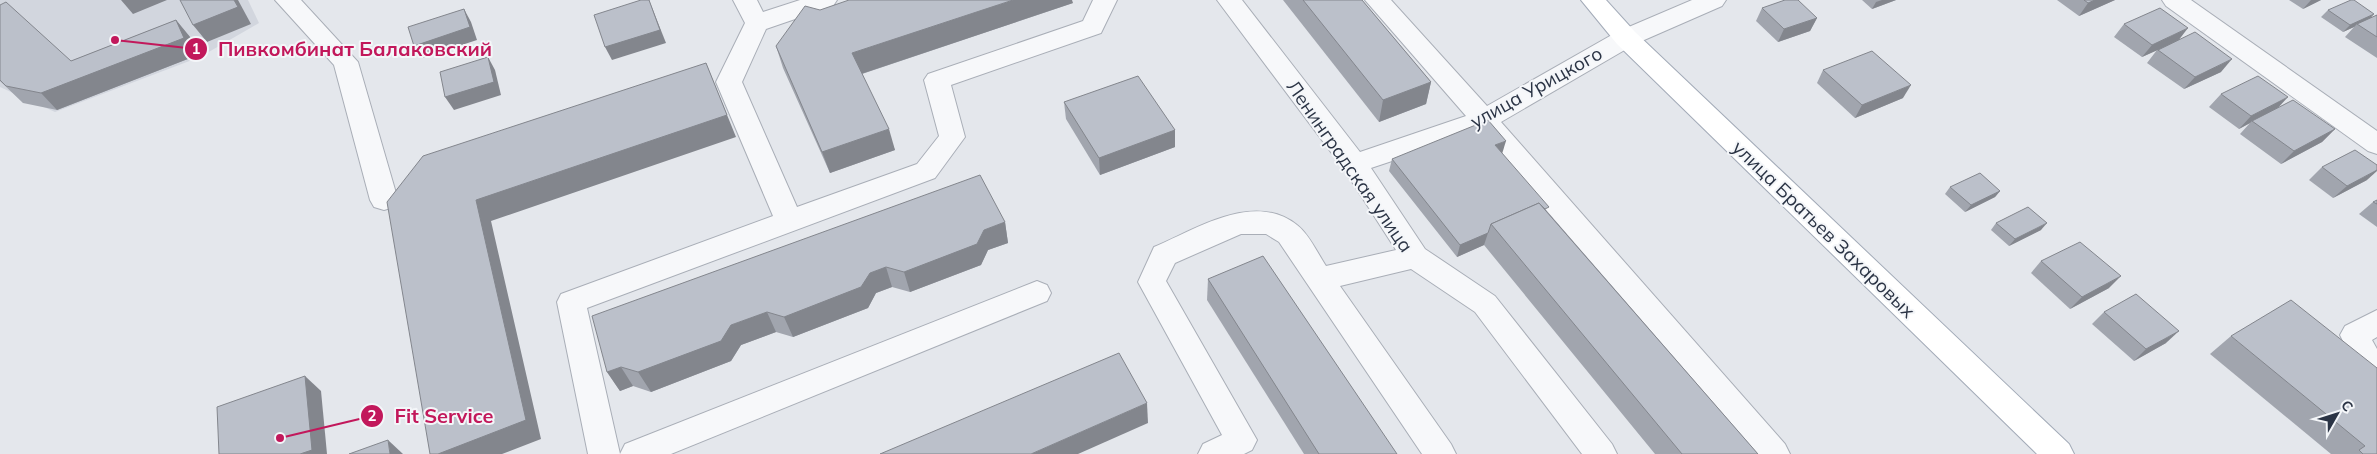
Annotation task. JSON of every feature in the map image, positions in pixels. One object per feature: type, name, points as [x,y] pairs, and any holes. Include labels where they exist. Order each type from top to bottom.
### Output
[{"type":"main road","name":"улица Братьев Захаровых","points":[[1592,0],[1626,38],[2058,454]]},
{"type":"street","points":[[288,0],[346,62],[384,200]]},
{"type":"street","points":[[745,0],[757,23]]},
{"type":"street","points":[[790,221],[729,82],[757,23],[825,0]]},
{"type":"street","points":[[604,454],[571,302],[926,172],[952,137],[937,80],[1092,27],[1105,0]]},
{"type":"street","name":"Ленинградская улица","points":[[1229,0],[1354,164],[1415,257],[1485,304],[1600,454]]},
{"type":"street","points":[[1376,0],[1484,120],[1774,454]]},
{"type":"street","name":"улица Урицкого","points":[[1354,164],[1484,120],[1626,38],[1714,0]]},
{"type":"street","points":[[2174,0],[2377,144]]},
{"type":"street","points":[[1214,454],[1245,447],[1152,282],[1164,255],[1239,223],[1271,223],[1289,234],[1440,454]]},
{"type":"street","points":[[1319,279],[1415,257]]},
{"type":"street","points":[[636,454],[1037,293]]},
{"type":"street","points":[[2377,322],[2355,335],[2377,379]]},
{"type":"shaded area","points":[[0,0],[248,0],[259,23],[200,57],[55,112],[0,87]]},
{"type":"building","points":[[180,0],[234,0],[238,7],[193,25]]},
{"type":"building","points":[[641,0],[649,0],[660,30],[605,47],[594,15]]},
{"type":"building","points":[[849,0],[1013,0],[852,53],[889,129],[822,152],[776,46],[805,6],[820,10]]},
{"type":"building","points":[[1303,0],[1362,0],[1431,82],[1383,100]]},
{"type":"building","points":[[1785,0],[1798,0],[1817,18],[1784,29],[1762,8]]},
{"type":"building","points":[[2084,0],[2095,0],[2088,3]]},
{"type":"building","points":[[2354,0],[2374,14],[2350,25],[2328,10]]},
{"type":"building","points":[[6,2],[71,61],[176,20],[184,38],[41,93],[6,86],[0,80],[0,5]]},
{"type":"building","points":[[2160,8],[2188,28],[2152,45],[2124,24]]},
{"type":"building","points":[[464,9],[470,27],[414,46],[408,27]]},
{"type":"building","points":[[2377,15],[2377,37],[2357,24]]},
{"type":"building","points":[[2195,32],[2232,59],[2195,77],[2158,50]]},
{"type":"building","points":[[1872,51],[1911,85],[1862,105],[1823,70]]},
{"type":"building","points":[[488,57],[494,82],[445,97],[440,72]]},
{"type":"building","points":[[706,63],[727,115],[476,200],[526,420],[438,454],[430,454],[387,202],[423,156]]},
{"type":"building","points":[[1138,76],[1175,130],[1099,158],[1064,102]]},
{"type":"building","points":[[2258,76],[2288,97],[2251,116],[2221,94]]},
{"type":"building","points":[[2293,100],[2335,129],[2294,151],[2252,121]]},
{"type":"building","points":[[1488,120],[1506,141],[1495,145],[1549,207],[1545,209],[1539,203],[1491,224],[1488,233],[1460,245],[1392,159]]},
{"type":"building","points":[[2355,150],[2377,165],[2377,170],[2347,186],[2322,167]]},
{"type":"building","points":[[1980,173],[2000,191],[1971,205],[1950,187]]},
{"type":"building","points":[[980,175],[1005,222],[984,230],[977,244],[904,272],[886,267],[870,273],[861,287],[784,317],[767,312],[731,325],[721,341],[638,372],[621,367],[607,372],[592,316]]},
{"type":"building","points":[[1539,203],[1758,454],[1682,454],[1491,224]]},
{"type":"building","points":[[2028,207],[2047,223],[2015,239],[1996,223]]},
{"type":"building","points":[[2080,242],[2121,276],[2082,297],[2041,261]]},
{"type":"building","points":[[1263,256],[1397,454],[1319,454],[1208,279]]},
{"type":"building","points":[[2136,294],[2179,331],[2146,349],[2104,312]]},
{"type":"building","points":[[2291,300],[2377,368],[2377,454],[2363,454],[2359,450],[2365,446],[2231,336]]},
{"type":"building","points":[[1119,353],[1147,403],[1031,454],[880,454]]},
{"type":"building","points":[[305,376],[312,450],[300,454],[219,454],[217,407]]},
{"type":"building","points":[[388,440],[390,454],[349,454]]},
{"type":"place","name":"Пивкомбинат Балаковский","points":[[115,40]]},
{"type":"place","name":"Fit Service","points":[[280,438]]}]
